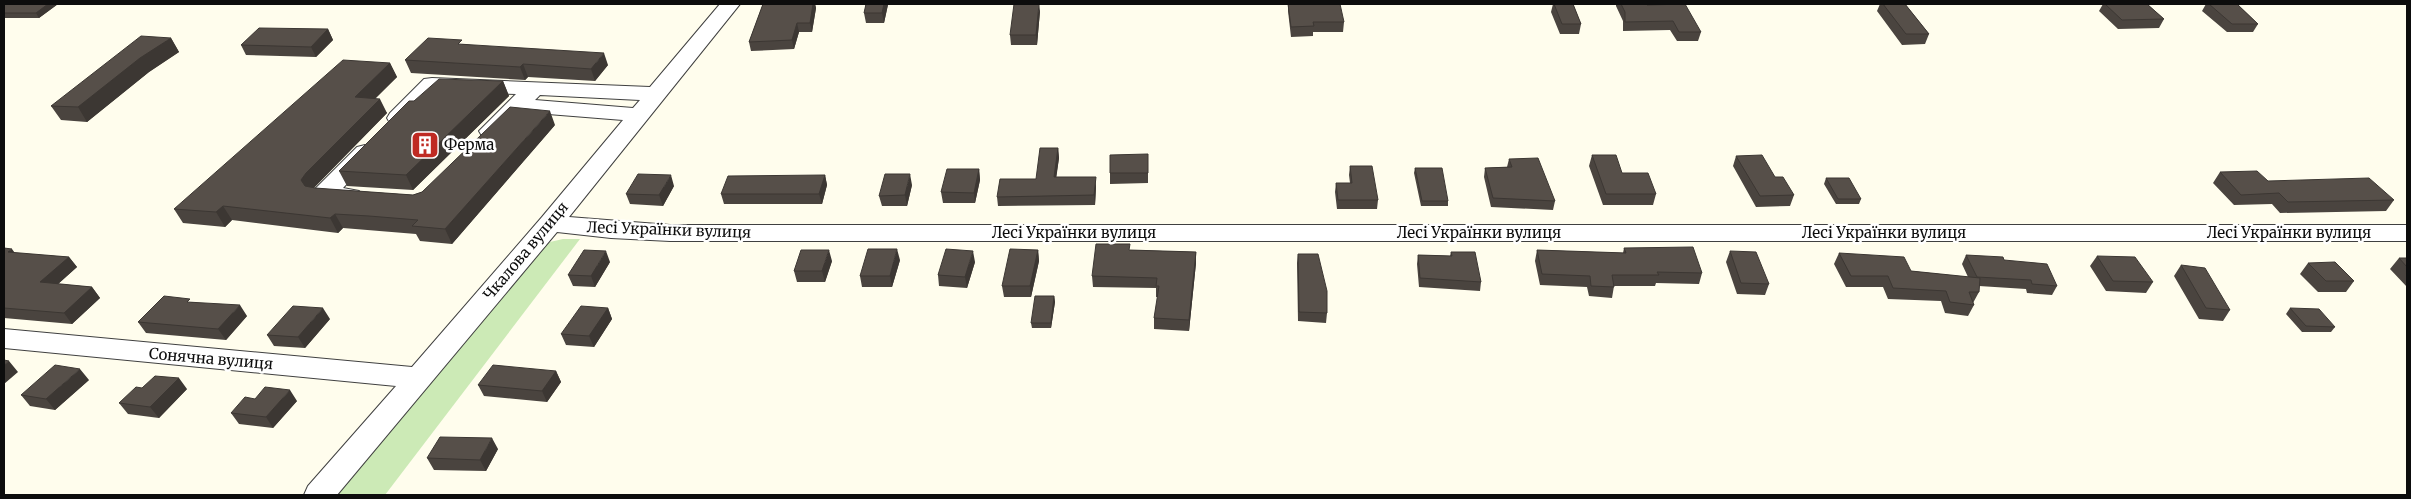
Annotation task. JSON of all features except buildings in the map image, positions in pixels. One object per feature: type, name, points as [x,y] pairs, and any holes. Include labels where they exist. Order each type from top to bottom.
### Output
[{"type":"street","name":"Чкалова вулиця","points":[[319,495],[551,223],[730,4]]},
{"type":"street","points":[[371,197],[323,194],[432,84],[657,94]]},
{"type":"street","points":[[475,146],[534,88]]},
{"type":"street","points":[[517,105],[640,115]]},
{"type":"street","name":"Лесі Українки вулиця","points":[[551,223],[611,230],[670,233],[2407,233]]},
{"type":"street","name":"Сонячна вулиця","points":[[4,339],[418,378]]},
{"type":"green space","points":[[563,239],[580,239],[385,495],[332,495],[538,248],[550,242]]},
{"type":"place","name":"Ферма","points":[[425,145]]}]
